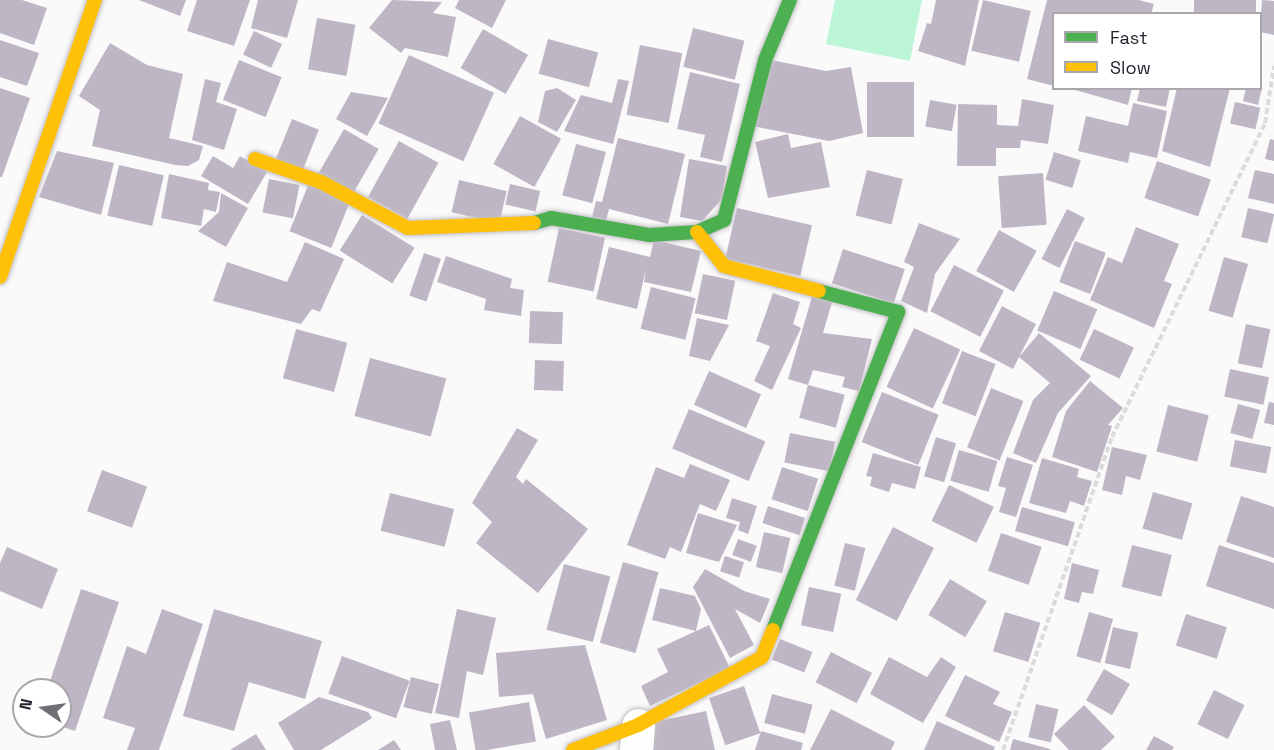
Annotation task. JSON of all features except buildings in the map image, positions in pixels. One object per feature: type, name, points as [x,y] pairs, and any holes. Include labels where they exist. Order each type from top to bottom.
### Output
[{"type":"street","points":[[0,278],[95,0]]},
{"type":"street","points":[[255,159],[321,182],[408,228],[521,226],[550,218],[578,226],[649,235],[697,232],[724,220],[765,60],[790,0]]},
{"type":"street","points":[[573,750],[637,738],[762,657],[897,312],[724,266],[697,232]]},
{"type":"path","points":[[1003,750],[1112,437],[1264,123],[1274,66]]},
{"type":"green space","points":[[835,0],[922,0],[910,61],[826,44]]},
{"type":"traffic: fast","points":[[534,223],[551,218],[649,235],[697,232],[724,220],[765,60],[790,0]]},
{"type":"traffic: fast","points":[[773,630],[898,312],[819,291]]},
{"type":"traffic: slow","points":[[0,277],[95,0]]},
{"type":"traffic: slow","points":[[255,159],[321,182],[408,228],[534,223]]},
{"type":"traffic: slow","points":[[697,232],[724,266],[819,291]]},
{"type":"traffic: slow","points":[[573,750],[638,725],[762,657],[773,630]]}]
